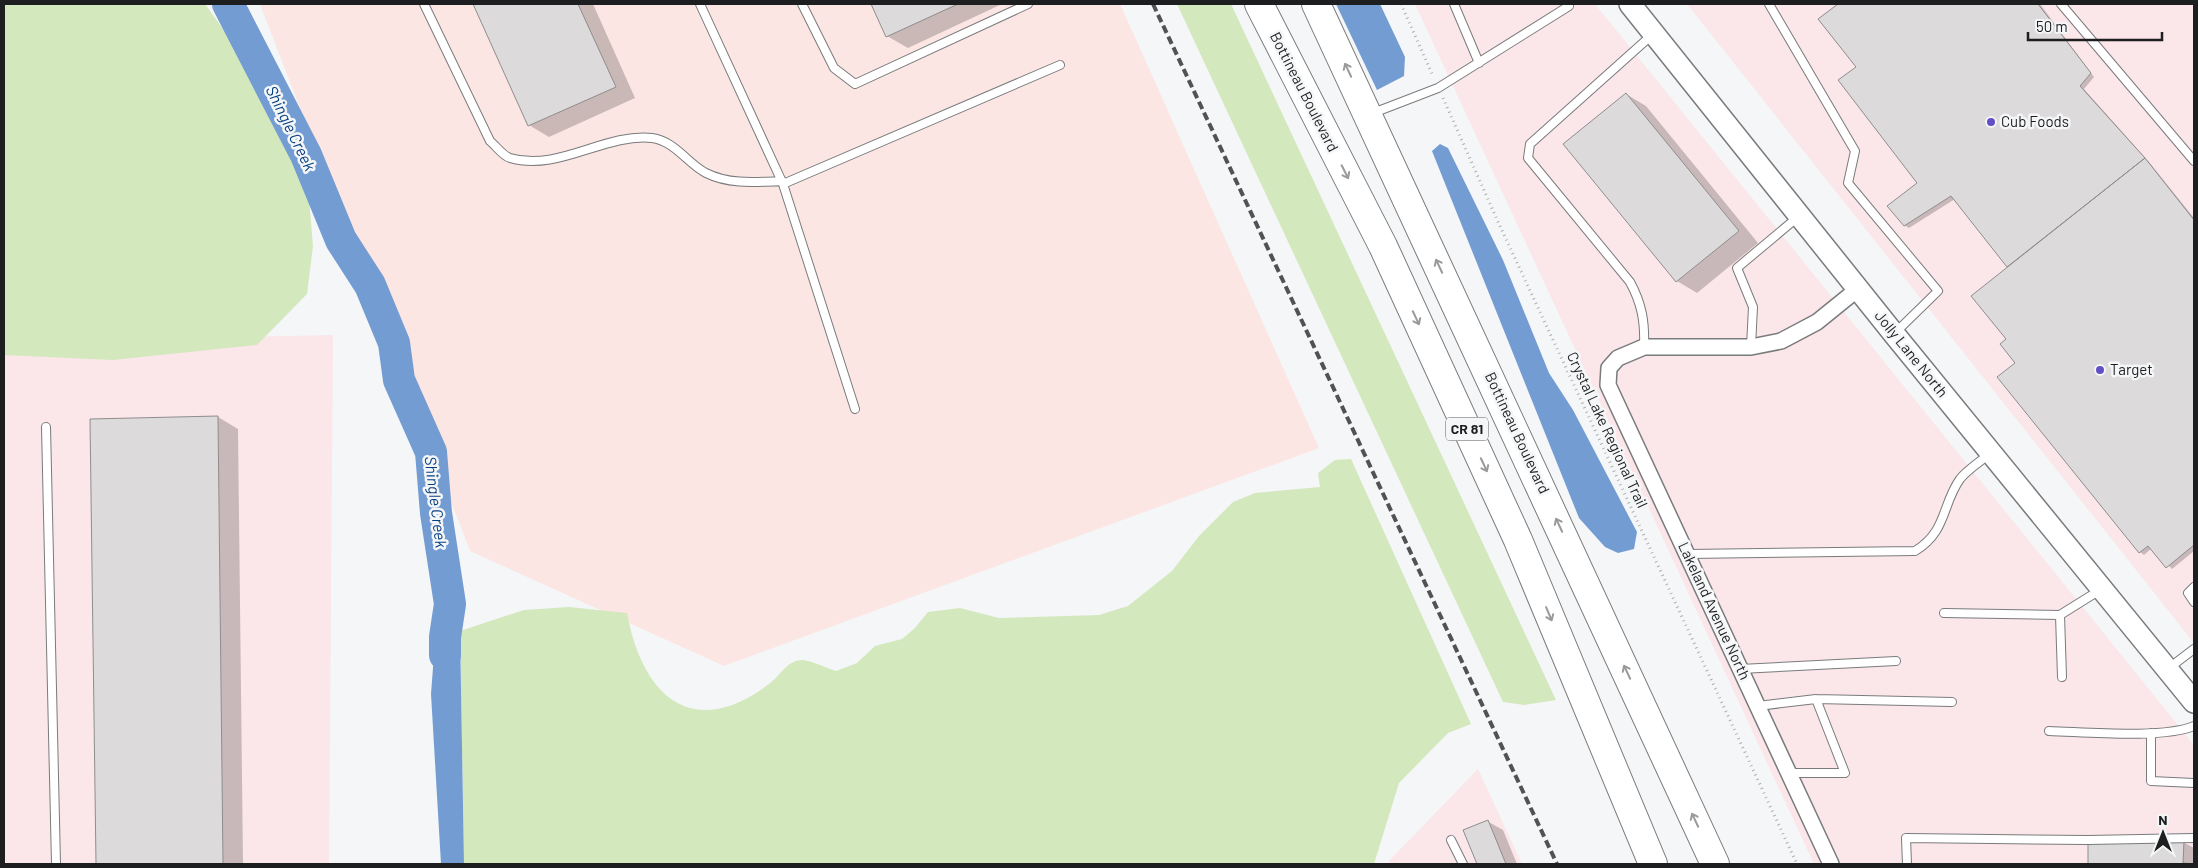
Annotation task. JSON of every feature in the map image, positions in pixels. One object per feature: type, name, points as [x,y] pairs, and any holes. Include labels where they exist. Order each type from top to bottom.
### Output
[{"type":"highway","name":"Bottineau Boulevard","points":[[1259,4],[1383,246],[1514,531],[1654,864]]},
{"type":"highway","name":"Bottineau Boulevard","points":[[1316,4],[1369,114],[1715,864]]},
{"type":"street","name":"Jolly Lane North","points":[[1630,4],[1894,334],[2194,702]]},
{"type":"street","points":[[1644,347],[1751,347],[1781,341],[1810,326],[1859,288]]},
{"type":"street","name":"Lakeland Avenue North","points":[[1644,347],[1618,358],[1609,368],[1608,385],[1831,864]]},
{"type":"lane","points":[[424,4],[490,141],[508,158],[537,161],[574,154],[622,139],[654,138],[680,151],[706,173],[741,183],[782,182],[1060,65]]},
{"type":"lane","points":[[700,4],[782,182],[855,409]]},
{"type":"lane","points":[[802,4],[834,68],[855,84],[1028,4]]},
{"type":"lane","points":[[1454,4],[1479,63]]},
{"type":"lane","points":[[1369,114],[1438,88],[1570,4]]},
{"type":"lane","points":[[1769,4],[1855,151],[1848,183],[1938,291],[1894,334]]},
{"type":"lane","points":[[2061,4],[2194,160]]},
{"type":"lane","points":[[1644,347],[1645,326],[1641,302],[1630,282],[1528,158],[1530,144],[1654,33]]},
{"type":"lane","points":[[1751,347],[1752,307],[1737,268],[1799,216]]},
{"type":"lane","points":[[46,427],[56,864]]},
{"type":"lane","points":[[1687,554],[1915,551],[1925,545],[1935,534],[1961,478],[1991,453]]},
{"type":"lane","points":[[2194,587],[2188,593],[2194,602]]},
{"type":"lane","points":[[1944,612],[2060,615],[2101,588]]},
{"type":"lane","points":[[2060,615],[2062,676]]},
{"type":"lane","points":[[2167,669],[2194,650]]},
{"type":"lane","points":[[1740,669],[1896,661]]},
{"type":"lane","points":[[1758,706],[1816,699],[1952,702]]},
{"type":"lane","points":[[1790,773],[1845,773],[1816,699]]},
{"type":"lane","points":[[2049,731],[2151,733],[2182,731],[2194,726]]},
{"type":"lane","points":[[2151,733],[2151,781],[2194,783]]},
{"type":"lane","points":[[1907,864],[1906,838],[2088,840],[2194,838]]},
{"type":"lane","points":[[1451,840],[1463,864]]},
{"type":"path","name":"Crystal Lake Regional Trail","points":[[1401,4],[1499,224],[1797,864]]},
{"type":"shaded area","points":[[260,4],[1120,4],[1319,448],[724,666],[470,551]]},
{"type":"shaded area","points":[[1415,4],[1595,4],[2194,745],[2194,864],[1814,864]]},
{"type":"shaded area","points":[[1687,4],[2194,4],[2194,643]]},
{"type":"shaded area","points":[[333,335],[329,864],[4,864],[4,342]]},
{"type":"shaded area","points":[[1478,769],[1522,864],[1388,864],[1389,861]]},
{"type":"green space","points":[[4,4],[205,4],[252,69],[309,199],[313,246],[307,294],[257,345],[113,360],[4,355]]},
{"type":"green space","points":[[1177,4],[1231,4],[1556,700],[1524,705],[1503,702]]},
{"type":"green space","points":[[1351,459],[1471,724],[1448,733],[1399,783],[1374,864],[464,864],[460,631],[524,610],[569,607],[627,613],[634,642],[645,667],[658,687],[675,701],[694,709],[716,709],[741,701],[769,684],[789,665],[798,660],[811,662],[836,671],[857,663],[875,646],[902,639],[915,628],[928,612],[960,608],[999,618],[1099,615],[1128,606],[1172,571],[1199,536],[1233,502],[1255,493],[1320,487],[1318,473],[1335,460]]},
{"type":"water","points":[[1336,4],[1380,4],[1405,57],[1404,76],[1377,90]]},
{"type":"water","points":[[1440,144],[1448,148],[1503,260],[1549,373],[1573,410],[1637,532],[1634,549],[1618,553],[1605,547],[1579,518],[1432,151]]},
{"type":"water","points":[[455,604],[460,631],[464,864],[441,864],[431,694],[436,628]]},
{"type":"building","points":[[473,4],[578,4],[616,87],[528,126]]},
{"type":"building","points":[[871,4],[958,4],[886,37]]},
{"type":"building","name":"Cub Foods","points":[[1838,4],[2038,4],[2091,73],[2080,86],[2145,158],[2007,267],[1951,196],[1904,226],[1887,206],[1917,183],[1838,80],[1856,67],[1818,19]]},
{"type":"building","points":[[1626,93],[1739,231],[1676,282],[1563,144]]},
{"type":"building","name":"Target","points":[[2145,158],[2194,220],[2194,545],[2166,568],[2148,546],[2139,553],[1997,377],[2015,363],[2000,344],[2006,339],[1971,296]]},
{"type":"building","points":[[218,416],[223,864],[96,864],[90,419]]},
{"type":"building","points":[[1488,820],[1506,864],[1477,864],[1463,830]]},
{"type":"building","points":[[2088,840],[2184,841],[2183,863],[2194,864],[2088,864]]},
{"type":"waterway","name":"Shingle Creek","points":[[228,4],[306,155],[341,240],[370,285],[394,343],[399,380],[431,452],[436,513],[450,604],[445,637],[445,655]]},
{"type":"railway","points":[[1153,4],[1557,864]]},
{"type":"place","name":"Cub Foods","points":[[1991,122]]},
{"type":"place","name":"Target","points":[[2100,370]]}]
